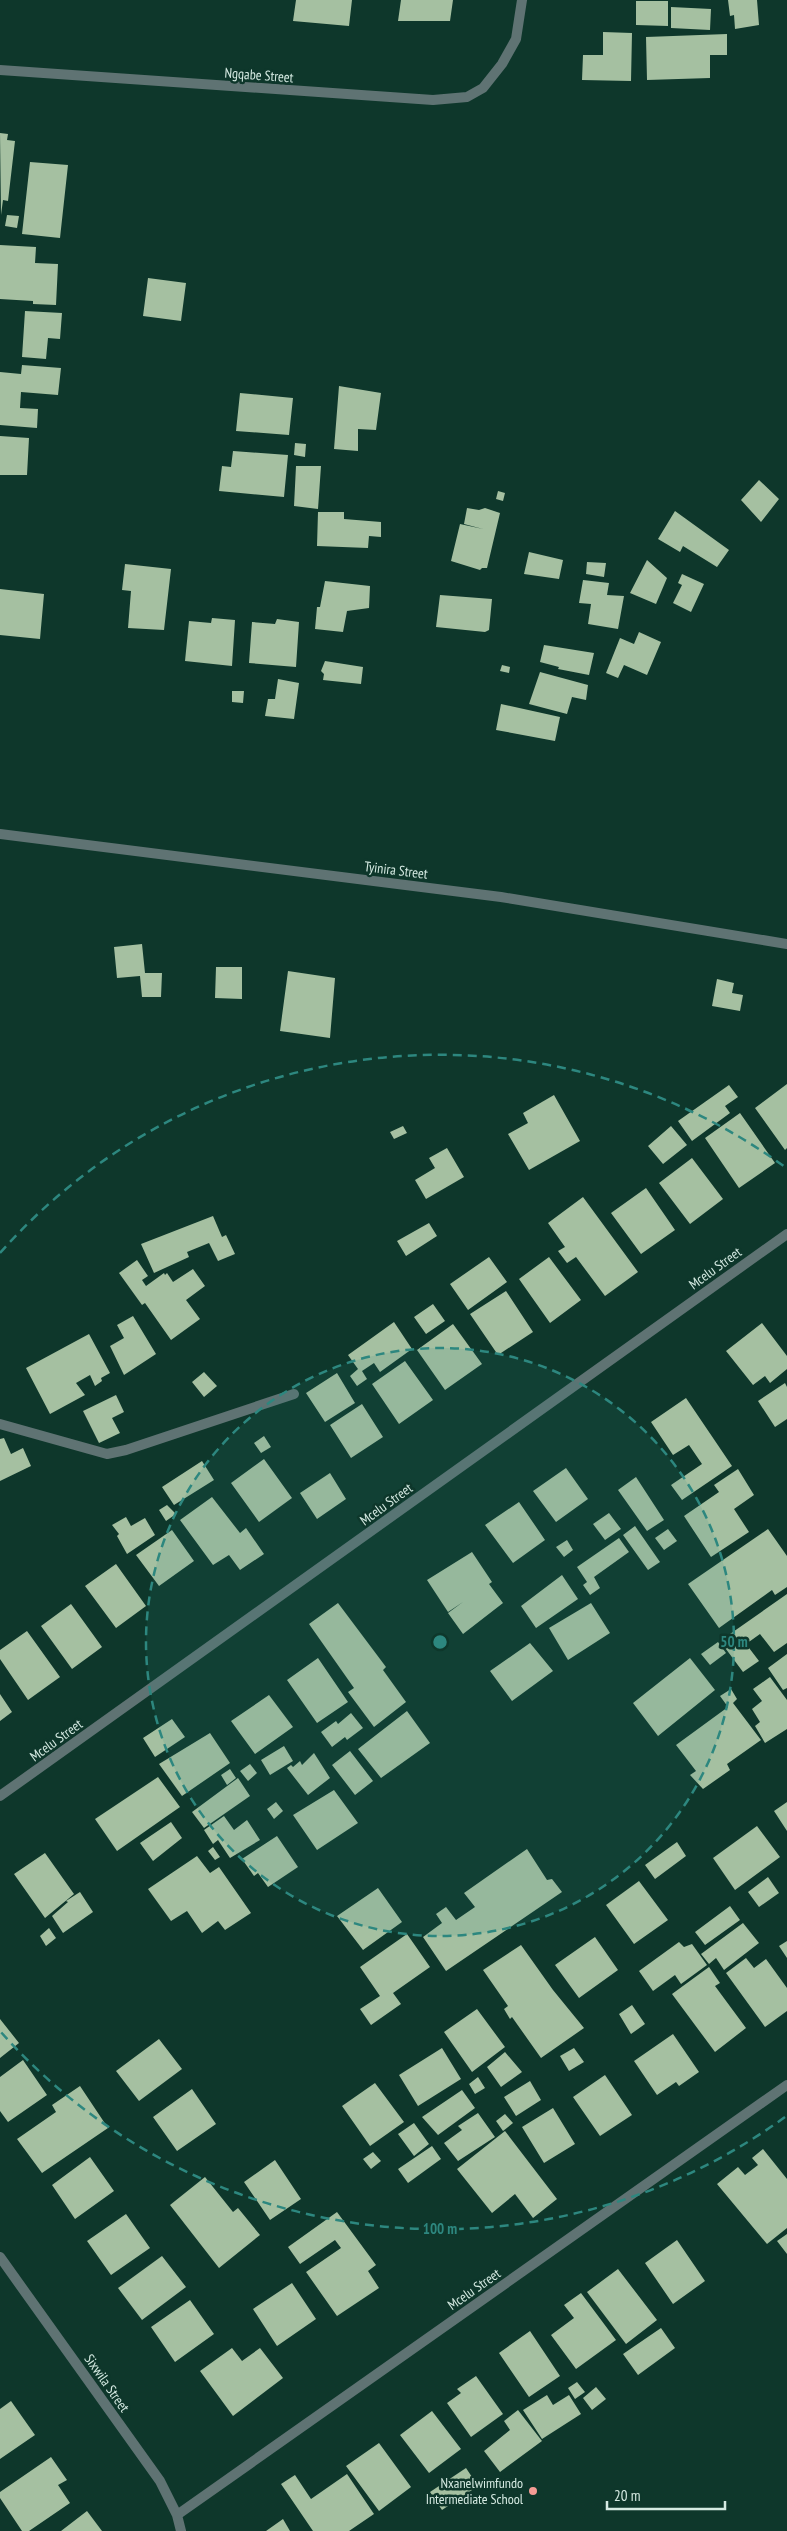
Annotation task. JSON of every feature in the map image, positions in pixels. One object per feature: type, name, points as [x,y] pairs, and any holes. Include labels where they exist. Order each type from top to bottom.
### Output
[{"type":"street","name":"Ngqabe Street","points":[[0,70],[433,100],[467,97],[482,88],[502,64],[516,39],[522,0]]},
{"type":"street","name":"Tyinira Street","points":[[0,834],[501,897],[787,944]]},
{"type":"street","name":"Mcelu Street","points":[[0,1796],[787,1234]]},
{"type":"street","points":[[0,1424],[107,1454],[126,1450],[294,1394]]},
{"type":"street","name":"Mcelu Street","points":[[177,2515],[787,2085]]},
{"type":"street","name":"Sixwila Street","points":[[0,2257],[160,2481],[177,2515],[181,2531]]},
{"type":"building","points":[[296,0],[352,0],[349,26],[293,21]]},
{"type":"building","points":[[401,0],[453,0],[450,21],[398,21]]},
{"type":"building","points":[[728,0],[757,0],[759,25],[735,29],[734,15],[730,16]]},
{"type":"building","points":[[636,1],[668,1],[668,26],[636,25]]},
{"type":"building","points":[[671,7],[711,9],[710,30],[671,28]]},
{"type":"building","points":[[603,32],[632,33],[631,81],[582,80],[583,55],[603,55]]},
{"type":"building","points":[[727,34],[727,55],[710,55],[710,78],[647,80],[646,37]]},
{"type":"building","points":[[0,133],[8,134],[7,140],[15,141],[8,201],[3,200],[1,215]]},
{"type":"building","points":[[30,162],[68,165],[60,238],[22,234]]},
{"type":"building","points":[[7,215],[19,216],[17,228],[5,226]]},
{"type":"building","points":[[0,245],[36,247],[35,263],[58,264],[56,305],[33,304],[33,301],[0,299]]},
{"type":"building","points":[[148,278],[186,283],[181,321],[143,316]]},
{"type":"building","points":[[25,311],[62,313],[60,339],[48,338],[46,359],[22,357]]},
{"type":"building","points":[[22,365],[61,368],[58,395],[21,392],[20,408],[38,409],[37,428],[0,425],[0,372],[21,374]]},
{"type":"building","points":[[339,386],[381,393],[376,430],[358,429],[358,451],[334,449]]},
{"type":"building","points":[[240,393],[293,398],[289,435],[236,431]]},
{"type":"building","points":[[0,436],[29,438],[27,475],[0,475]]},
{"type":"building","points":[[295,443],[306,444],[305,457],[294,455]]},
{"type":"building","points":[[233,451],[288,455],[284,497],[219,491],[222,466],[231,467]]},
{"type":"building","points":[[296,466],[321,466],[318,509],[294,506]]},
{"type":"building","points":[[759,480],[779,499],[761,522],[741,500]]},
{"type":"building","points":[[498,491],[505,493],[503,501],[496,499]]},
{"type":"building","points":[[467,508],[479,510],[485,508],[500,513],[487,568],[480,570],[451,561],[460,524],[483,529],[464,524]]},
{"type":"building","points":[[675,511],[729,550],[717,567],[683,546],[680,552],[658,539]]},
{"type":"building","points":[[318,512],[344,512],[344,519],[381,522],[381,537],[369,536],[368,548],[317,546]]},
{"type":"building","points":[[529,552],[563,560],[559,579],[524,574]]},
{"type":"building","points":[[647,560],[667,578],[656,604],[630,593]]},
{"type":"building","points":[[587,562],[606,563],[604,577],[586,574]]},
{"type":"building","points":[[125,564],[171,569],[164,630],[128,628],[131,591],[122,590]]},
{"type":"building","points":[[682,574],[704,584],[691,612],[673,603],[682,585],[678,583]]},
{"type":"building","points":[[583,580],[609,583],[607,595],[624,596],[618,629],[588,624],[591,604],[579,603]]},
{"type":"building","points":[[325,581],[370,586],[369,608],[347,611],[343,632],[315,629],[317,607],[320,607]]},
{"type":"building","points":[[0,589],[44,594],[40,639],[0,635]]},
{"type":"building","points":[[440,595],[492,599],[489,630],[485,632],[436,627]]},
{"type":"building","points":[[212,618],[235,620],[232,666],[185,661],[189,621],[211,623]]},
{"type":"building","points":[[277,619],[299,622],[296,667],[249,663],[252,622],[275,624]]},
{"type":"building","points":[[639,632],[661,642],[647,675],[624,665],[618,678],[606,673],[620,638],[634,644]]},
{"type":"building","points":[[544,645],[594,653],[589,675],[558,669],[559,667],[540,662]]},
{"type":"building","points":[[325,661],[363,667],[361,684],[323,680],[324,674],[321,671]]},
{"type":"building","points":[[502,665],[510,667],[509,673],[500,671]]},
{"type":"building","points":[[540,672],[588,685],[586,700],[572,697],[567,714],[529,704]]},
{"type":"building","points":[[278,679],[299,683],[294,719],[265,716],[268,699],[275,699]]},
{"type":"building","points":[[232,691],[244,691],[243,703],[232,702]]},
{"type":"building","points":[[501,704],[560,717],[555,741],[496,730]]},
{"type":"building","points":[[142,944],[145,973],[162,973],[161,997],[142,997],[140,976],[117,978],[114,947]]},
{"type":"building","points":[[216,967],[242,967],[242,999],[215,998]]},
{"type":"building","points":[[288,971],[335,978],[330,1038],[280,1031]]},
{"type":"building","points":[[717,979],[734,983],[732,993],[743,995],[740,1011],[712,1006]]},
{"type":"building","points":[[787,1084],[787,1148],[785,1150],[755,1108]]},
{"type":"building","points":[[729,1085],[738,1097],[725,1106],[730,1113],[692,1141],[678,1121]]},
{"type":"building","points":[[554,1095],[580,1141],[529,1170],[508,1134],[528,1123],[523,1113]]},
{"type":"building","points":[[740,1113],[775,1163],[739,1188],[705,1138]]},
{"type":"building","points":[[403,1126],[407,1133],[394,1139],[390,1132]]},
{"type":"building","points":[[671,1126],[687,1145],[663,1164],[648,1146]]},
{"type":"building","points":[[447,1148],[464,1177],[426,1199],[415,1180],[435,1168],[429,1158]]},
{"type":"building","points":[[692,1158],[723,1199],[690,1224],[659,1183]]},
{"type":"building","points":[[646,1188],[675,1230],[641,1254],[611,1213]]},
{"type":"building","points":[[583,1197],[638,1272],[605,1296],[576,1257],[567,1263],[558,1251],[565,1247],[548,1223]]},
{"type":"building","points":[[213,1216],[222,1237],[226,1235],[235,1254],[218,1261],[209,1243],[187,1252],[189,1257],[154,1273],[141,1244]]},
{"type":"building","points":[[429,1223],[437,1236],[406,1256],[397,1241]]},
{"type":"building","points":[[489,1257],[507,1282],[468,1310],[450,1284]]},
{"type":"building","points":[[549,1257],[581,1300],[550,1323],[519,1279]]},
{"type":"building","points":[[137,1260],[148,1276],[142,1280],[146,1286],[164,1273],[165,1275],[167,1273],[173,1282],[193,1269],[205,1286],[186,1300],[200,1319],[171,1340],[145,1303],[142,1305],[119,1273]]},
{"type":"building","points":[[506,1291],[533,1332],[498,1355],[470,1314]]},
{"type":"building","points":[[433,1304],[445,1321],[426,1334],[414,1317]]},
{"type":"building","points":[[133,1316],[156,1354],[124,1375],[110,1346],[124,1338],[117,1325]]},
{"type":"building","points":[[394,1322],[412,1349],[380,1372],[374,1363],[362,1371],[367,1379],[357,1386],[350,1376],[358,1369],[348,1355]]},
{"type":"building","points":[[762,1323],[787,1356],[787,1369],[770,1383],[765,1376],[753,1385],[726,1351]]},
{"type":"building","points":[[453,1324],[482,1364],[445,1390],[417,1350]]},
{"type":"building","points":[[89,1334],[110,1373],[101,1378],[102,1381],[95,1386],[90,1375],[76,1383],[85,1395],[50,1414],[26,1368]]},
{"type":"building","points":[[405,1361],[433,1400],[399,1424],[372,1384]]},
{"type":"building","points":[[204,1372],[217,1386],[204,1397],[192,1382]]},
{"type":"building","points":[[337,1373],[355,1403],[325,1422],[306,1393]]},
{"type":"building","points":[[785,1383],[787,1387],[787,1419],[775,1427],[758,1401]]},
{"type":"building","points":[[116,1395],[124,1412],[112,1418],[120,1433],[99,1443],[83,1411]]},
{"type":"building","points":[[686,1398],[732,1466],[682,1500],[671,1485],[702,1464],[689,1445],[673,1455],[651,1422]]},
{"type":"building","points":[[362,1404],[383,1437],[351,1458],[330,1425]]},
{"type":"building","points":[[264,1436],[271,1447],[261,1453],[254,1443]]},
{"type":"building","points":[[4,1438],[11,1454],[23,1448],[31,1466],[0,1481],[0,1439]]},
{"type":"building","points":[[264,1459],[292,1498],[259,1522],[231,1483]]},
{"type":"building","points":[[202,1461],[214,1480],[174,1505],[162,1487]]},
{"type":"building","points":[[566,1468],[588,1499],[556,1522],[533,1491]]},
{"type":"building","points":[[738,1469],[754,1495],[734,1509],[749,1532],[711,1557],[684,1516],[719,1492],[714,1485]]},
{"type":"building","points":[[330,1473],[346,1499],[317,1519],[300,1493]]},
{"type":"building","points":[[636,1477],[664,1520],[647,1531],[618,1490]]},
{"type":"building","points":[[212,1497],[240,1533],[246,1528],[264,1554],[240,1570],[229,1555],[213,1565],[180,1520]]},
{"type":"building","points":[[519,1502],[545,1540],[513,1563],[485,1525]]},
{"type":"building","points":[[167,1505],[176,1514],[166,1521],[159,1510]]},
{"type":"building","points":[[609,1513],[621,1529],[605,1540],[593,1524]]},
{"type":"building","points":[[126,1517],[131,1526],[145,1518],[155,1535],[127,1554],[117,1536],[119,1534],[112,1525]]},
{"type":"building","points":[[635,1526],[660,1562],[648,1570],[623,1535]]},
{"type":"building","points":[[668,1529],[677,1541],[664,1550],[655,1538]]},
{"type":"building","points":[[768,1529],[787,1556],[787,1587],[775,1595],[772,1590],[719,1628],[688,1584]]},
{"type":"building","points":[[172,1530],[194,1561],[159,1586],[136,1555]]},
{"type":"building","points":[[619,1538],[629,1552],[594,1577],[600,1588],[590,1595],[583,1585],[587,1582],[577,1567]]},
{"type":"building","points":[[567,1540],[573,1550],[564,1557],[556,1547]]},
{"type":"building","points":[[472,1552],[492,1582],[489,1584],[503,1603],[463,1634],[448,1613],[463,1602],[448,1612],[427,1580]]},
{"type":"building","points":[[116,1564],[146,1606],[116,1628],[85,1586]]},
{"type":"building","points":[[562,1575],[578,1599],[536,1628],[521,1606]]},
{"type":"building","points":[[787,1594],[787,1643],[774,1652],[760,1634],[746,1644],[759,1661],[743,1672],[720,1641]]},
{"type":"building","points":[[338,1603],[386,1667],[383,1670],[406,1702],[374,1727],[348,1692],[354,1688],[309,1624]]},
{"type":"building","points":[[591,1603],[610,1633],[568,1660],[549,1628]]},
{"type":"building","points":[[71,1604],[102,1647],[72,1669],[41,1626]]},
{"type":"building","points":[[27,1631],[60,1677],[28,1700],[0,1659],[0,1650]]},
{"type":"building","points":[[718,1642],[726,1653],[710,1665],[701,1654]]},
{"type":"building","points":[[530,1643],[553,1671],[512,1701],[490,1671]]},
{"type":"building","points":[[787,1654],[787,1688],[783,1690],[768,1668]]},
{"type":"building","points":[[318,1658],[348,1702],[317,1723],[287,1680]]},
{"type":"building","points":[[690,1658],[715,1690],[658,1736],[633,1703]]},
{"type":"building","points":[[770,1677],[787,1700],[787,1729],[765,1743],[755,1726],[760,1722],[752,1709],[762,1701],[753,1689]]},
{"type":"building","points":[[731,1689],[737,1699],[733,1703],[761,1740],[727,1764],[730,1770],[703,1789],[690,1775],[696,1771],[676,1745],[728,1707],[720,1696]]},
{"type":"building","points":[[0,1694],[12,1712],[0,1721]]},
{"type":"building","points":[[269,1695],[293,1727],[255,1754],[231,1721]]},
{"type":"building","points":[[407,1711],[430,1743],[381,1778],[358,1749]]},
{"type":"building","points":[[351,1713],[363,1728],[347,1740],[345,1737],[332,1747],[321,1732],[336,1721],[338,1724]]},
{"type":"building","points":[[172,1719],[185,1737],[155,1757],[143,1738]]},
{"type":"building","points":[[210,1733],[230,1763],[182,1796],[159,1764]]},
{"type":"building","points":[[284,1746],[293,1761],[270,1775],[261,1760]]},
{"type":"building","points":[[350,1751],[373,1781],[355,1795],[332,1765]]},
{"type":"building","points":[[314,1753],[330,1778],[308,1795],[287,1768],[291,1765],[293,1767],[300,1761],[302,1765]]},
{"type":"building","points":[[250,1764],[257,1773],[248,1781],[240,1771]]},
{"type":"building","points":[[230,1769],[236,1778],[227,1785],[221,1775]]},
{"type":"building","points":[[158,1777],[180,1807],[117,1851],[95,1819]]},
{"type":"building","points":[[238,1778],[250,1796],[204,1828],[192,1812]]},
{"type":"building","points":[[334,1790],[358,1823],[317,1850],[293,1815]]},
{"type":"building","points":[[276,1802],[283,1811],[274,1819],[267,1809]]},
{"type":"building","points":[[787,1802],[787,1831],[774,1811]]},
{"type":"building","points":[[224,1816],[234,1830],[247,1820],[260,1840],[230,1858],[218,1840],[213,1844],[204,1830]]},
{"type":"building","points":[[171,1822],[182,1838],[153,1861],[140,1843]]},
{"type":"building","points":[[757,1826],[780,1857],[735,1890],[713,1858]]},
{"type":"building","points":[[277,1836],[298,1867],[268,1887],[258,1873],[254,1876],[242,1859]]},
{"type":"building","points":[[677,1842],[686,1856],[655,1879],[645,1865]]},
{"type":"building","points":[[213,1847],[220,1857],[215,1860],[208,1851]]},
{"type":"building","points":[[527,1849],[547,1880],[552,1879],[562,1892],[446,1971],[423,1937],[442,1923],[436,1914],[446,1907],[456,1920],[475,1907],[464,1893]]},
{"type":"building","points":[[45,1853],[74,1894],[45,1918],[14,1874]]},
{"type":"building","points":[[197,1856],[210,1873],[219,1867],[251,1913],[225,1930],[218,1921],[202,1933],[187,1911],[171,1921],[148,1889]]},
{"type":"building","points":[[768,1877],[779,1893],[759,1907],[748,1892]]},
{"type":"building","points":[[639,1881],[668,1920],[634,1944],[606,1905]]},
{"type":"building","points":[[378,1888],[402,1922],[363,1950],[337,1916]]},
{"type":"building","points":[[80,1892],[93,1912],[63,1933],[52,1916],[68,1902],[66,1901]]},
{"type":"building","points":[[730,1906],[740,1920],[705,1945],[695,1932]]},
{"type":"building","points":[[743,1923],[759,1943],[724,1970],[716,1958],[709,1964],[701,1954]]},
{"type":"building","points":[[49,1928],[56,1938],[46,1946],[40,1936]]},
{"type":"building","points":[[407,1934],[430,1967],[393,1993],[401,2004],[371,2025],[360,2009],[380,1996],[360,1967]]},
{"type":"building","points":[[595,1937],[618,1970],[579,1998],[555,1965]]},
{"type":"building","points":[[787,1941],[787,1958],[779,1946]]},
{"type":"building","points":[[679,1942],[684,1947],[692,1944],[707,1965],[681,1984],[675,1975],[653,1991],[639,1971]]},
{"type":"building","points":[[521,1945],[553,1990],[584,2028],[541,2058],[512,2017],[510,2019],[504,2009],[508,2006],[483,1970]]},
{"type":"building","points":[[746,1958],[754,1968],[766,1959],[787,1988],[787,2011],[765,2027],[726,1973]]},
{"type":"building","points":[[709,1967],[720,1983],[715,1986],[746,2028],[715,2052],[672,1994]]},
{"type":"building","points":[[632,2005],[645,2024],[631,2034],[619,2014]]},
{"type":"building","points":[[477,2009],[505,2047],[472,2072],[444,2032]]},
{"type":"building","points":[[0,2019],[19,2043],[0,2058]]},
{"type":"building","points":[[673,2034],[699,2072],[679,2086],[676,2082],[657,2095],[634,2061]]},
{"type":"building","points":[[159,2039],[182,2069],[139,2101],[116,2071]]},
{"type":"building","points":[[442,2048],[461,2079],[418,2106],[399,2075]]},
{"type":"building","points":[[574,2048],[584,2062],[569,2071],[560,2056]]},
{"type":"building","points":[[505,2052],[522,2072],[501,2087],[487,2067]]},
{"type":"building","points":[[23,2060],[47,2095],[8,2122],[0,2111],[0,2077]]},
{"type":"building","points":[[605,2075],[632,2115],[600,2136],[573,2097]]},
{"type":"building","points":[[478,2077],[485,2088],[475,2094],[469,2084]]},
{"type":"building","points":[[530,2081],[541,2100],[516,2116],[504,2097]]},
{"type":"building","points":[[375,2083],[404,2122],[370,2146],[342,2106]]},
{"type":"building","points":[[80,2086],[108,2128],[42,2173],[17,2139],[56,2112],[52,2105]]},
{"type":"building","points":[[192,2089],[216,2124],[177,2151],[153,2117]]},
{"type":"building","points":[[462,2090],[475,2108],[438,2135],[422,2117]]},
{"type":"building","points":[[553,2108],[575,2144],[544,2163],[522,2127]]},
{"type":"building","points":[[478,2113],[495,2137],[458,2161],[444,2143],[462,2130],[458,2126]]},
{"type":"building","points":[[505,2114],[513,2123],[503,2131],[496,2121]]},
{"type":"building","points":[[414,2123],[429,2144],[414,2156],[398,2134]]},
{"type":"building","points":[[505,2131],[557,2199],[533,2218],[515,2194],[492,2213],[457,2169]]},
{"type":"building","points":[[432,2146],[441,2159],[408,2183],[398,2169]]},
{"type":"building","points":[[763,2149],[787,2179],[787,2228],[767,2244],[717,2184],[738,2167],[745,2175],[758,2165],[752,2158]]},
{"type":"building","points":[[373,2152],[381,2161],[371,2169],[363,2159]]},
{"type":"building","points":[[90,2157],[114,2191],[75,2219],[52,2185]]},
{"type":"building","points":[[275,2160],[301,2199],[270,2220],[244,2182]]},
{"type":"building","points":[[205,2177],[233,2212],[238,2208],[260,2235],[219,2268],[170,2205]]},
{"type":"building","points":[[337,2212],[376,2265],[368,2271],[379,2288],[337,2316],[306,2272],[341,2248],[335,2240],[300,2264],[288,2247]]},
{"type":"building","points":[[126,2214],[150,2248],[111,2275],[87,2241]]},
{"type":"building","points":[[787,2234],[787,2254],[777,2241]]},
{"type":"building","points":[[677,2240],[705,2281],[673,2304],[645,2263]]},
{"type":"building","points":[[162,2256],[186,2287],[142,2320],[118,2288]]},
{"type":"building","points":[[618,2269],[657,2320],[626,2344],[587,2292]]},
{"type":"building","points":[[292,2283],[316,2319],[277,2346],[253,2309]]},
{"type":"building","points":[[581,2293],[616,2340],[576,2369],[551,2335],[574,2318],[564,2305]]},
{"type":"building","points":[[190,2300],[214,2334],[175,2362],[151,2327]]},
{"type":"building","points":[[661,2328],[675,2348],[638,2375],[623,2354]]},
{"type":"building","points":[[530,2331],[560,2376],[529,2397],[499,2353]]},
{"type":"building","points":[[232,2348],[242,2361],[260,2348],[283,2378],[233,2416],[200,2371]]},
{"type":"building","points":[[476,2376],[503,2414],[471,2437],[447,2403],[461,2393],[457,2389]]},
{"type":"building","points":[[577,2382],[585,2392],[575,2399],[568,2388]]},
{"type":"building","points":[[596,2387],[606,2399],[592,2410],[583,2398]]},
{"type":"building","points":[[547,2395],[553,2405],[569,2395],[581,2414],[542,2439],[523,2410]]},
{"type":"building","points":[[11,2401],[35,2435],[0,2459],[0,2409]]},
{"type":"building","points":[[518,2410],[542,2441],[500,2472],[484,2451],[510,2430],[504,2421]]},
{"type":"building","points":[[432,2411],[461,2449],[429,2473],[400,2435]]},
{"type":"building","points":[[379,2443],[411,2487],[379,2511],[346,2466]]},
{"type":"building","points":[[51,2457],[67,2480],[58,2485],[70,2503],[29,2531],[22,2531],[0,2498],[0,2492]]},
{"type":"building","points":[[466,2468],[478,2486],[442,2510],[430,2492]]},
{"type":"building","points":[[347,2474],[374,2514],[349,2531],[313,2531],[281,2484],[295,2475],[311,2499]]},
{"type":"building","points":[[87,2511],[102,2531],[61,2531]]},
{"type":"building","points":[[283,2519],[290,2531],[266,2531]]},
{"type":"place","name":"Nxanelwimfundo Intermediate School","points":[[533,2491]]}]
